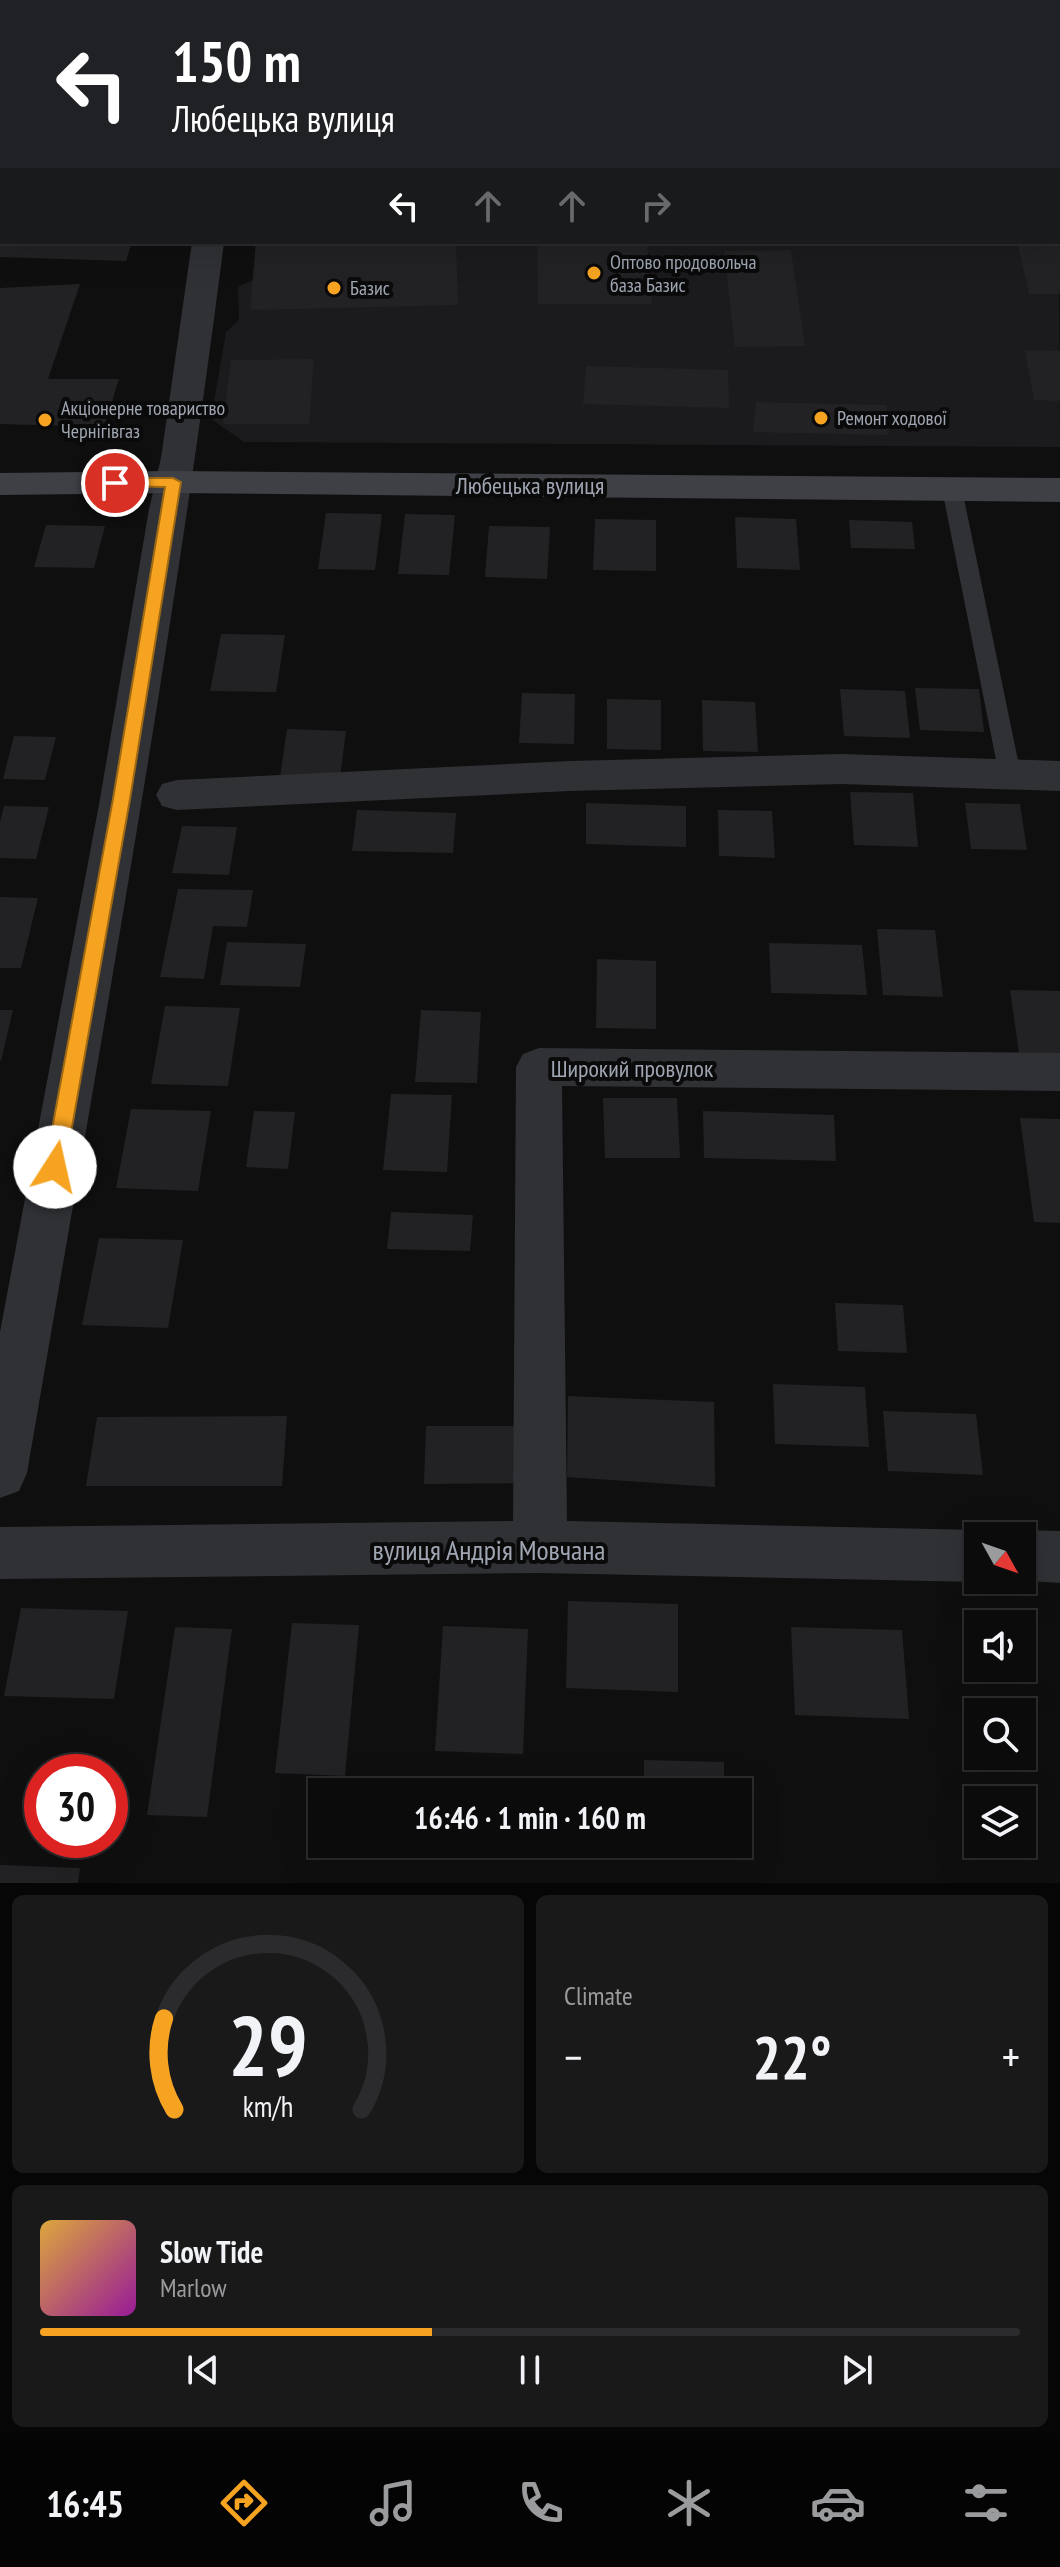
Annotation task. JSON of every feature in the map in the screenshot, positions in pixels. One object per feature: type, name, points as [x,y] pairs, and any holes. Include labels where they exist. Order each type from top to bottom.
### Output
[{"type":"main road","name":"Любецька вулиця","points":[[0,484],[173,482],[1060,490]]},
{"type":"street","points":[[0,1473],[179,458],[208,244]]},
{"type":"street","points":[[177,795],[570,776],[841,769],[1060,776]]},
{"type":"street","name":"Широкий провулок","points":[[540,1547],[539,1067],[1060,1072]]},
{"type":"street","name":"вулиця Андрія Мовчана","points":[[0,1553],[540,1547],[964,1556]]},
{"type":"street","points":[[1036,1556],[1060,1557]]},
{"type":"lane","points":[[952,489],[1010,775]]},
{"type":"shaded area","points":[[256,244],[1059,244],[1060,447],[244,442],[211,419],[226,332],[239,320],[238,287],[253,280]]},
{"type":"building","points":[[0,244],[131,244],[126,261],[0,257]]},
{"type":"building","points":[[256,244],[456,244],[458,305],[250,310]]},
{"type":"building","name":"Оптово продовольча база Базис","points":[[537,244],[647,244],[652,304],[538,304]]},
{"type":"building","points":[[1017,244],[1060,244],[1060,294],[1029,294]]},
{"type":"building","points":[[791,250],[805,346],[735,347],[724,251]]},
{"type":"building","points":[[80,284],[48,379],[119,379],[104,427],[0,424],[0,288]]},
{"type":"building","points":[[1025,350],[1060,351],[1060,401],[1034,400]]},
{"type":"building","points":[[314,359],[309,424],[223,424],[231,360]]},
{"type":"building","points":[[586,366],[728,370],[729,408],[583,404]]},
{"type":"building","name":"Ремонт ходової","points":[[756,402],[887,405],[889,435],[753,432]]},
{"type":"building","points":[[326,513],[382,514],[375,570],[318,569]]},
{"type":"building","points":[[405,514],[455,515],[449,575],[398,574]]},
{"type":"building","points":[[735,517],[796,519],[800,570],[737,568]]},
{"type":"building","points":[[595,519],[656,520],[656,571],[593,570]]},
{"type":"building","points":[[849,520],[912,522],[915,549],[851,548]]},
{"type":"building","points":[[46,525],[105,526],[94,568],[34,567]]},
{"type":"building","points":[[489,526],[550,527],[547,579],[485,577]]},
{"type":"building","points":[[221,634],[285,635],[276,692],[210,691]]},
{"type":"building","points":[[915,688],[979,689],[984,732],[920,730]]},
{"type":"building","points":[[840,689],[905,691],[910,738],[844,736]]},
{"type":"building","points":[[522,693],[575,694],[574,744],[519,743]]},
{"type":"building","points":[[607,699],[661,700],[661,750],[607,749]]},
{"type":"building","points":[[702,700],[755,702],[758,752],[703,751]]},
{"type":"building","points":[[287,729],[346,731],[339,785],[279,784]]},
{"type":"building","points":[[14,736],[56,737],[45,780],[3,779]]},
{"type":"building","points":[[850,792],[913,793],[918,847],[854,845]]},
{"type":"building","points":[[586,803],[686,806],[686,847],[586,844]]},
{"type":"building","points":[[965,803],[1020,804],[1027,850],[971,849]]},
{"type":"building","points":[[4,806],[49,807],[36,859],[0,858],[0,822]]},
{"type":"building","points":[[357,810],[456,813],[453,853],[352,851]]},
{"type":"building","points":[[718,810],[772,811],[775,858],[719,856]]},
{"type":"building","points":[[182,826],[237,827],[229,875],[172,873]]},
{"type":"building","points":[[178,889],[253,890],[247,927],[213,926],[204,979],[160,977]]},
{"type":"building","points":[[0,897],[38,898],[21,968],[0,968]]},
{"type":"building","points":[[877,929],[935,930],[943,997],[883,995]]},
{"type":"building","points":[[227,942],[306,944],[300,987],[220,985]]},
{"type":"building","points":[[769,943],[862,945],[867,995],[771,993]]},
{"type":"building","points":[[597,959],[656,961],[656,1029],[596,1028]]},
{"type":"building","points":[[1010,990],[1060,991],[1060,1062],[1020,1060]]},
{"type":"building","points":[[165,1006],[240,1008],[228,1086],[151,1084]]},
{"type":"building","points":[[0,1010],[13,1010],[1,1061],[0,1060]]},
{"type":"building","points":[[421,1010],[481,1012],[477,1083],[415,1082]]},
{"type":"building","points":[[391,1094],[452,1095],[447,1172],[383,1170]]},
{"type":"building","points":[[603,1098],[677,1098],[680,1158],[605,1158]]},
{"type":"building","points":[[131,1109],[211,1111],[198,1191],[116,1188]]},
{"type":"building","points":[[254,1111],[295,1112],[288,1169],[246,1167]]},
{"type":"building","points":[[703,1111],[834,1115],[836,1161],[704,1158]]},
{"type":"building","points":[[1020,1118],[1060,1119],[1060,1223],[1034,1222]]},
{"type":"building","points":[[391,1212],[473,1215],[470,1251],[387,1249]]},
{"type":"building","points":[[99,1238],[183,1240],[168,1328],[82,1325]]},
{"type":"building","points":[[835,1303],[903,1305],[907,1353],[838,1351]]},
{"type":"building","points":[[773,1384],[865,1387],[869,1447],[775,1444]]},
{"type":"building","points":[[568,1396],[714,1402],[715,1487],[567,1477]]},
{"type":"building","points":[[883,1411],[976,1414],[983,1475],[888,1471]]},
{"type":"building","points":[[287,1416],[282,1486],[86,1486],[97,1417]]},
{"type":"building","points":[[426,1426],[523,1426],[523,1483],[424,1484]]},
{"type":"building","points":[[568,1601],[678,1604],[678,1692],[566,1688]]},
{"type":"building","points":[[21,1608],[128,1611],[114,1699],[4,1696]]},
{"type":"building","points":[[292,1623],[359,1625],[345,1776],[275,1773]]},
{"type":"building","points":[[443,1626],[528,1629],[523,1754],[435,1751]]},
{"type":"building","points":[[175,1627],[232,1629],[207,1817],[147,1815]]},
{"type":"building","points":[[791,1627],[902,1630],[909,1719],[795,1715]]},
{"type":"building","points":[[644,1760],[724,1762],[724,1778],[644,1778]]},
{"type":"building","points":[[0,1865],[80,1868],[78,1883],[0,1883]]},
{"type":"place","name":"Оптово продовольча база Базис","points":[[594,273]]},
{"type":"place","name":"Базис","points":[[334,288]]},
{"type":"place","name":"Ремонт ходової","points":[[821,418]]},
{"type":"place","name":"Акціонерне товариство Чернігівгаз","points":[[45,420]]},
{"type":"route","points":[[55,1167],[121,799],[173,482],[115,483]]}]
